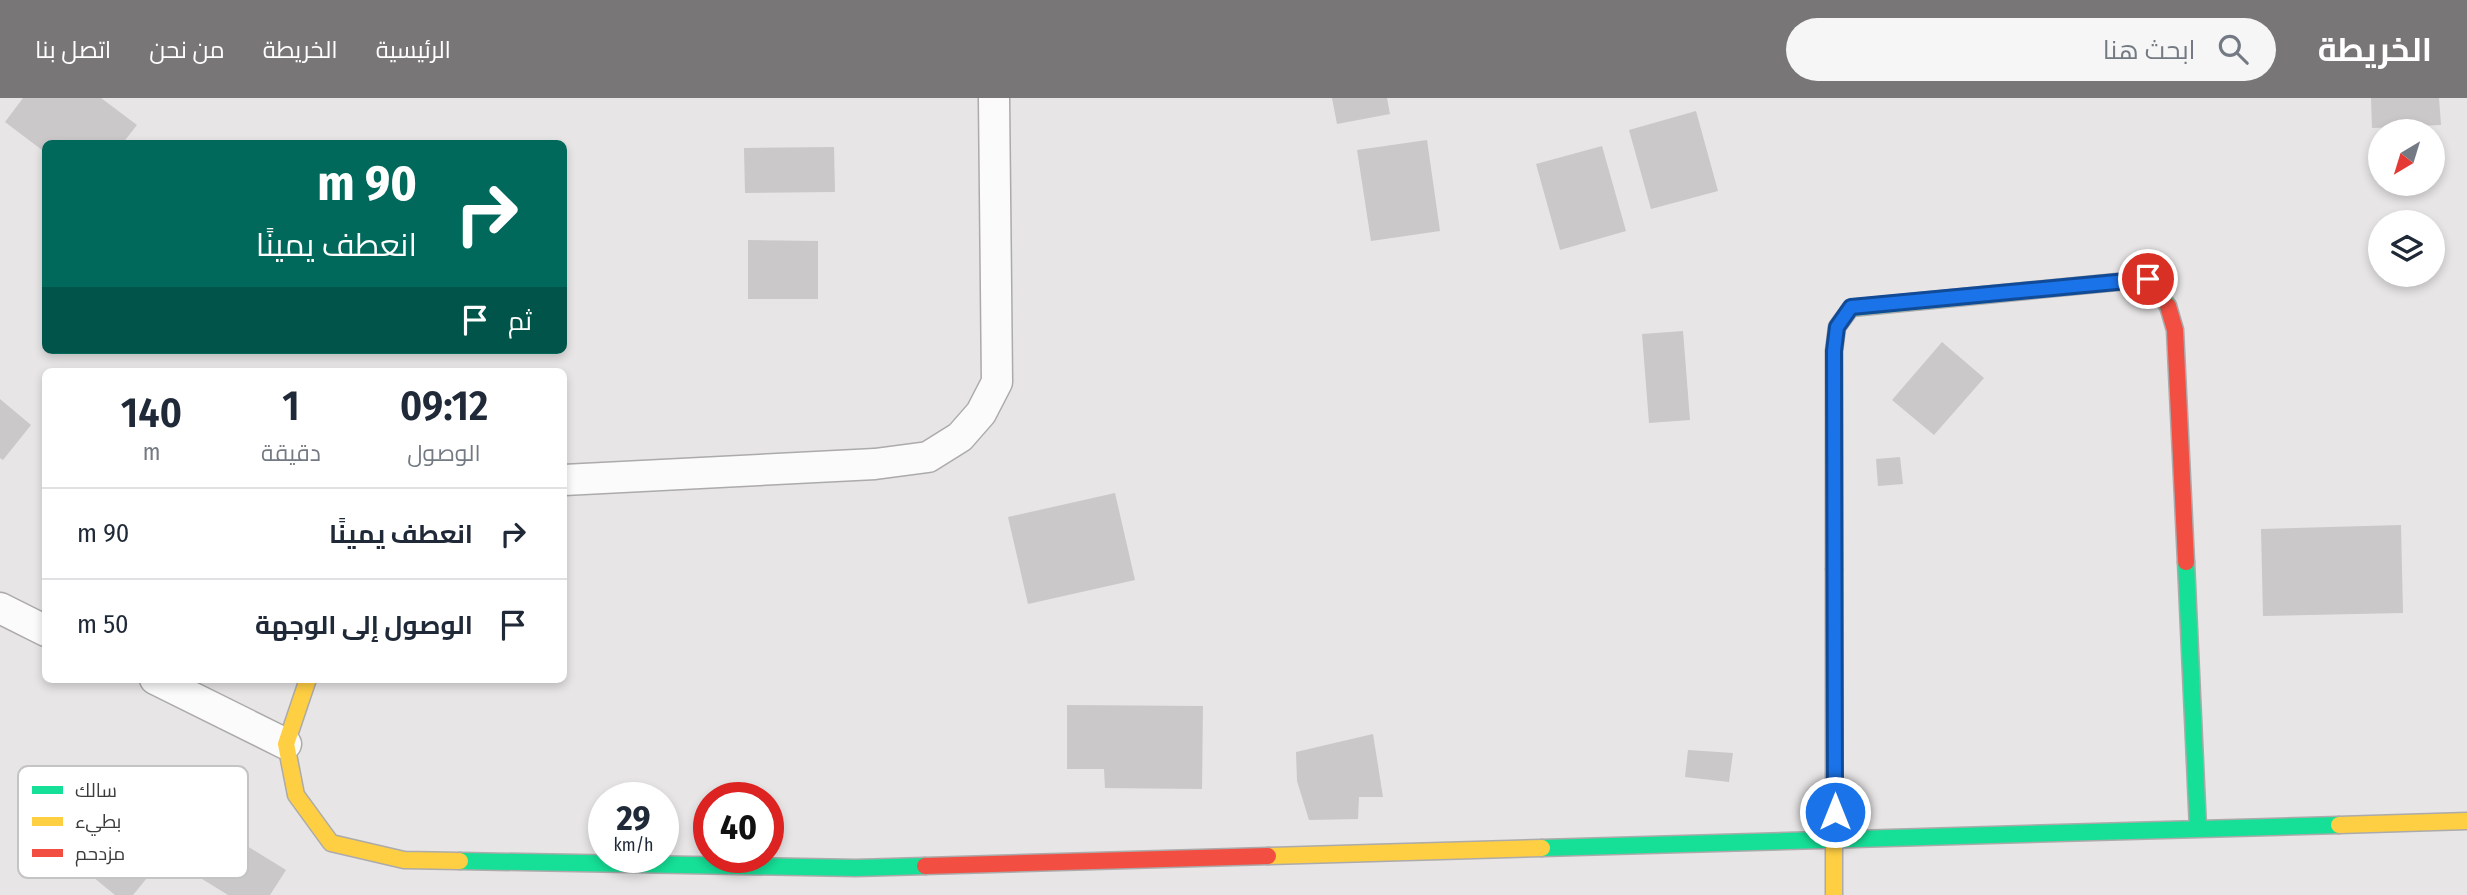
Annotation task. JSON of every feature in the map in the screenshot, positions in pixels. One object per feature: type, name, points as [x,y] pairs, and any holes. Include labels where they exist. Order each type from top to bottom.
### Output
[{"type":"street","points":[[567,480],[875,464],[928,457],[960,437],[981,413],[997,382],[994,98]]},
{"type":"street","points":[[1833,895],[1834,351],[1837,327],[1851,307],[2148,279],[2169,307],[2175,330],[2198,829]]},
{"type":"street","points":[[0,608],[42,629]]},
{"type":"street","points":[[163,683],[286,744]]},
{"type":"street","points":[[307,683],[286,744],[296,795],[331,843],[404,860],[856,868],[2467,821]]},
{"type":"building","points":[[23,98],[101,98],[137,125],[125,140],[42,140],[42,150],[5,122]]},
{"type":"building","points":[[1332,98],[1387,98],[1390,114],[1337,124]]},
{"type":"building","points":[[2371,98],[2439,98],[2441,119],[2372,119]]},
{"type":"building","points":[[1696,111],[1718,191],[1651,209],[1629,130]]},
{"type":"building","points":[[1427,140],[1440,231],[1371,241],[1357,150]]},
{"type":"building","points":[[1602,146],[1626,231],[1560,250],[1536,164]]},
{"type":"building","points":[[834,147],[835,192],[745,193],[744,148]]},
{"type":"building","points":[[748,240],[818,241],[818,299],[748,299]]},
{"type":"building","points":[[1683,331],[1690,420],[1649,423],[1642,334]]},
{"type":"building","points":[[1942,342],[1984,378],[1934,435],[1892,400]]},
{"type":"building","points":[[0,399],[31,425],[3,460],[0,458]]},
{"type":"building","points":[[1900,457],[1903,484],[1878,486],[1876,459]]},
{"type":"building","points":[[1115,493],[1135,580],[1028,604],[1008,517]]},
{"type":"building","points":[[2401,525],[2403,613],[2263,616],[2261,529]]},
{"type":"building","points":[[1067,705],[1203,706],[1202,789],[1105,788],[1104,769],[1067,769]]},
{"type":"building","points":[[1373,734],[1383,797],[1359,797],[1358,819],[1309,820],[1297,781],[1296,752]]},
{"type":"building","points":[[1688,750],[1733,753],[1729,782],[1685,777]]},
{"type":"building","points":[[248,847],[286,870],[270,895],[228,895],[200,878],[248,878]]},
{"type":"building","points":[[94,878],[147,878],[133,895],[115,895]]},
{"type":"traffic: fast","points":[[1834,569],[1834,351],[1837,327],[1851,308],[2148,279],[2168,306]]},
{"type":"traffic: fast","points":[[2186,562],[2198,829]]},
{"type":"traffic: fast","points":[[1542,848],[2339,825]]},
{"type":"traffic: fast","points":[[460,861],[856,868],[925,866]]},
{"type":"traffic: slow","points":[[1834,569],[1834,895]]},
{"type":"traffic: slow","points":[[307,683],[286,744],[296,795],[331,843],[404,860],[460,861]]},
{"type":"traffic: slow","points":[[2339,825],[2467,821]]},
{"type":"traffic: slow","points":[[1268,856],[1542,848]]},
{"type":"traffic: jam","points":[[2168,306],[2175,330],[2186,562]]},
{"type":"traffic: jam","points":[[925,866],[1268,856]]},
{"type":"route","points":[[1835,812],[1834,351],[1837,327],[1851,307],[2148,279]]}]
